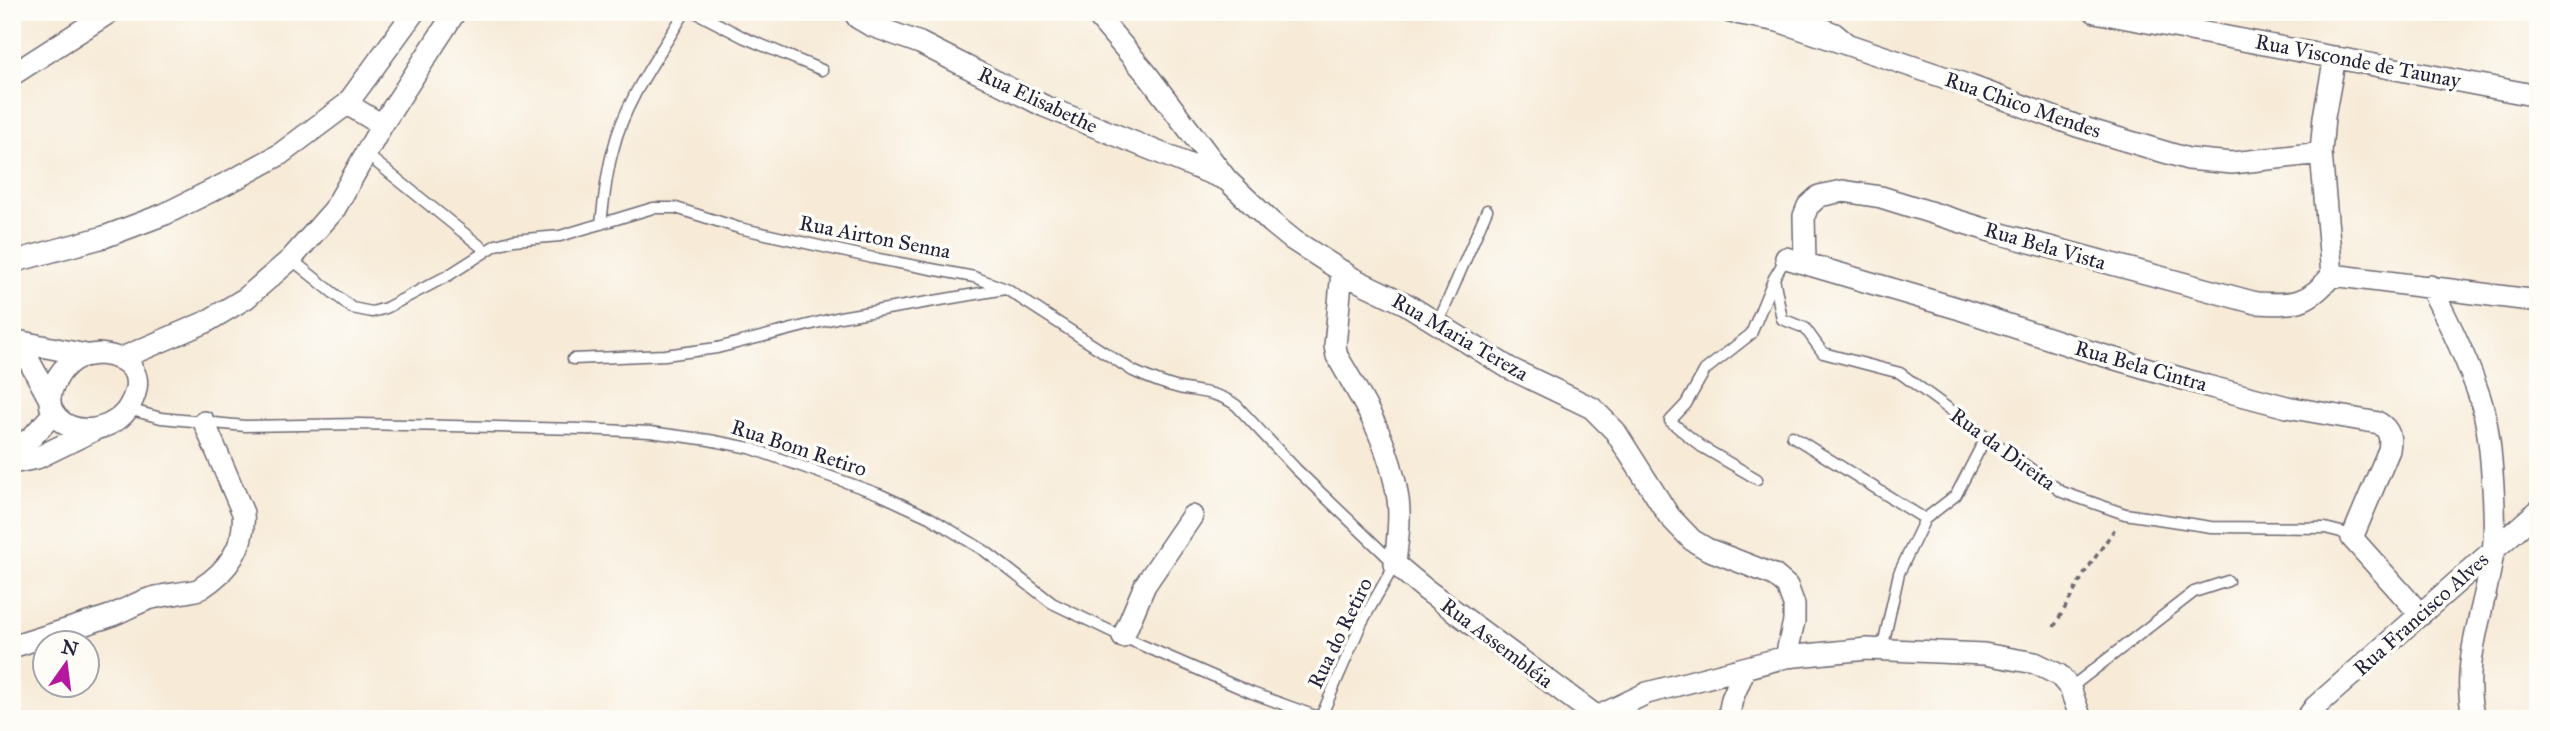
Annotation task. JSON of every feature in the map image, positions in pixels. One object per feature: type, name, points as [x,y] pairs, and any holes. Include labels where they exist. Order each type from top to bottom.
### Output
[{"type":"street","points":[[12,75],[110,12]]},
{"type":"street","points":[[16,341],[86,355],[100,354],[122,358],[206,322],[246,298],[291,260],[334,210],[382,125],[455,12]]},
{"type":"street","name":"Rua Elisabethe","points":[[854,12],[870,26],[920,43],[1044,106],[1227,180]]},
{"type":"street","name":"Rua Maria Tereza","points":[[1094,12],[1146,73],[1227,180],[1293,240],[1342,271],[1438,323],[1509,368],[1592,408],[1615,431],[1669,516],[1692,540],[1707,549],[1774,575],[1787,586],[1794,605],[1794,621],[1786,657]]},
{"type":"street","name":"Rua Chico Mendes","points":[[1730,12],[1778,21],[1970,86],[2077,126],[2189,159],[2232,163],[2321,153]]},
{"type":"street","name":"Rua Visconde de Taunay","points":[[2095,12],[2538,96]]},
{"type":"street","points":[[12,262],[103,237],[164,214],[279,155],[346,104],[410,14]]},
{"type":"street","points":[[2335,57],[2324,117],[2321,153],[2332,275],[2538,301]]},
{"type":"street","points":[[346,104],[382,125]]},
{"type":"street","name":"Rua Bela Vista","points":[[1796,260],[1808,206],[1819,196],[1843,191],[1881,197],[1994,232],[2256,303],[2283,304],[2307,299],[2317,293],[2332,275]]},
{"type":"street","name":"Rua Bela Cintra","points":[[1796,260],[2207,386],[2287,407],[2379,423],[2386,427],[2388,432],[2389,450],[2352,538]]},
{"type":"street","points":[[1342,271],[1335,346],[1337,356],[1378,428],[1390,462],[1399,501],[1395,564]]},
{"type":"street","points":[[2430,286],[2453,329],[2480,399],[2491,452],[2494,550],[2472,661],[2470,687],[2474,719]]},
{"type":"street","points":[[16,341],[52,407],[71,427],[98,428]]},
{"type":"street","points":[[12,452],[33,436],[52,407],[60,374],[75,360],[86,355]]},
{"type":"street","points":[[12,463],[37,458],[113,423],[128,409],[134,397],[136,379],[122,358]]},
{"type":"street","points":[[12,647],[113,615],[148,599],[199,590],[228,566],[241,542],[243,513],[204,422]]},
{"type":"street","name":"Rua Francisco Alves","points":[[2306,719],[2315,707],[2538,511]]},
{"type":"street","points":[[1123,637],[1145,585],[1192,516]]},
{"type":"street","points":[[2352,538],[2421,615]]},
{"type":"street","name":"Rua Assembléia","points":[[1395,564],[1599,718]]},
{"type":"street","points":[[1599,718],[1647,693],[1786,657],[1823,652],[1882,650],[1984,654],[2035,663],[2059,676],[2070,688],[2081,719]]},
{"type":"street","points":[[1728,719],[1732,699],[1745,668]]},
{"type":"lane","points":[[601,224],[612,150],[621,125],[639,88],[685,12]]},
{"type":"lane","points":[[695,12],[766,47],[822,70]]},
{"type":"lane","points":[[1794,12],[1837,29],[1864,51]]},
{"type":"lane","points":[[366,154],[485,250]]},
{"type":"lane","name":"Rua Airton Senna","points":[[291,260],[352,307],[372,312],[386,308],[449,275],[485,250],[514,240],[560,236],[653,208],[676,208],[739,228],[974,277],[1006,289],[1152,381],[1225,397],[1395,564]]},
{"type":"lane","points":[[1438,323],[1487,210]]},
{"type":"lane","points":[[1757,479],[1702,447],[1670,421],[1686,404],[1705,370],[1751,334],[1773,278],[1796,260]]},
{"type":"lane","name":"Rua da Direita","points":[[1773,278],[1782,319],[1805,328],[1823,354],[1900,373],[2062,492],[2125,514],[2211,527],[2325,528],[2352,538]]},
{"type":"lane","points":[[573,359],[665,355],[717,348],[840,317],[1006,289]]},
{"type":"lane","name":"Rua Bom Retiro","points":[[128,409],[161,418],[245,426],[359,424],[650,432],[750,448],[879,494],[929,517],[985,551],[1052,603],[1252,693],[1320,718]]},
{"type":"lane","points":[[1792,436],[1925,519]]},
{"type":"lane","points":[[1882,650],[1899,573],[1925,519],[1956,495],[1986,437]]},
{"type":"lane","name":"Rua do Retiro","points":[[1320,718],[1362,622],[1395,564]]},
{"type":"lane","points":[[2070,688],[2194,592],[2228,581]]},
{"type":"path","points":[[2054,627],[2086,571],[2125,514]]}]
